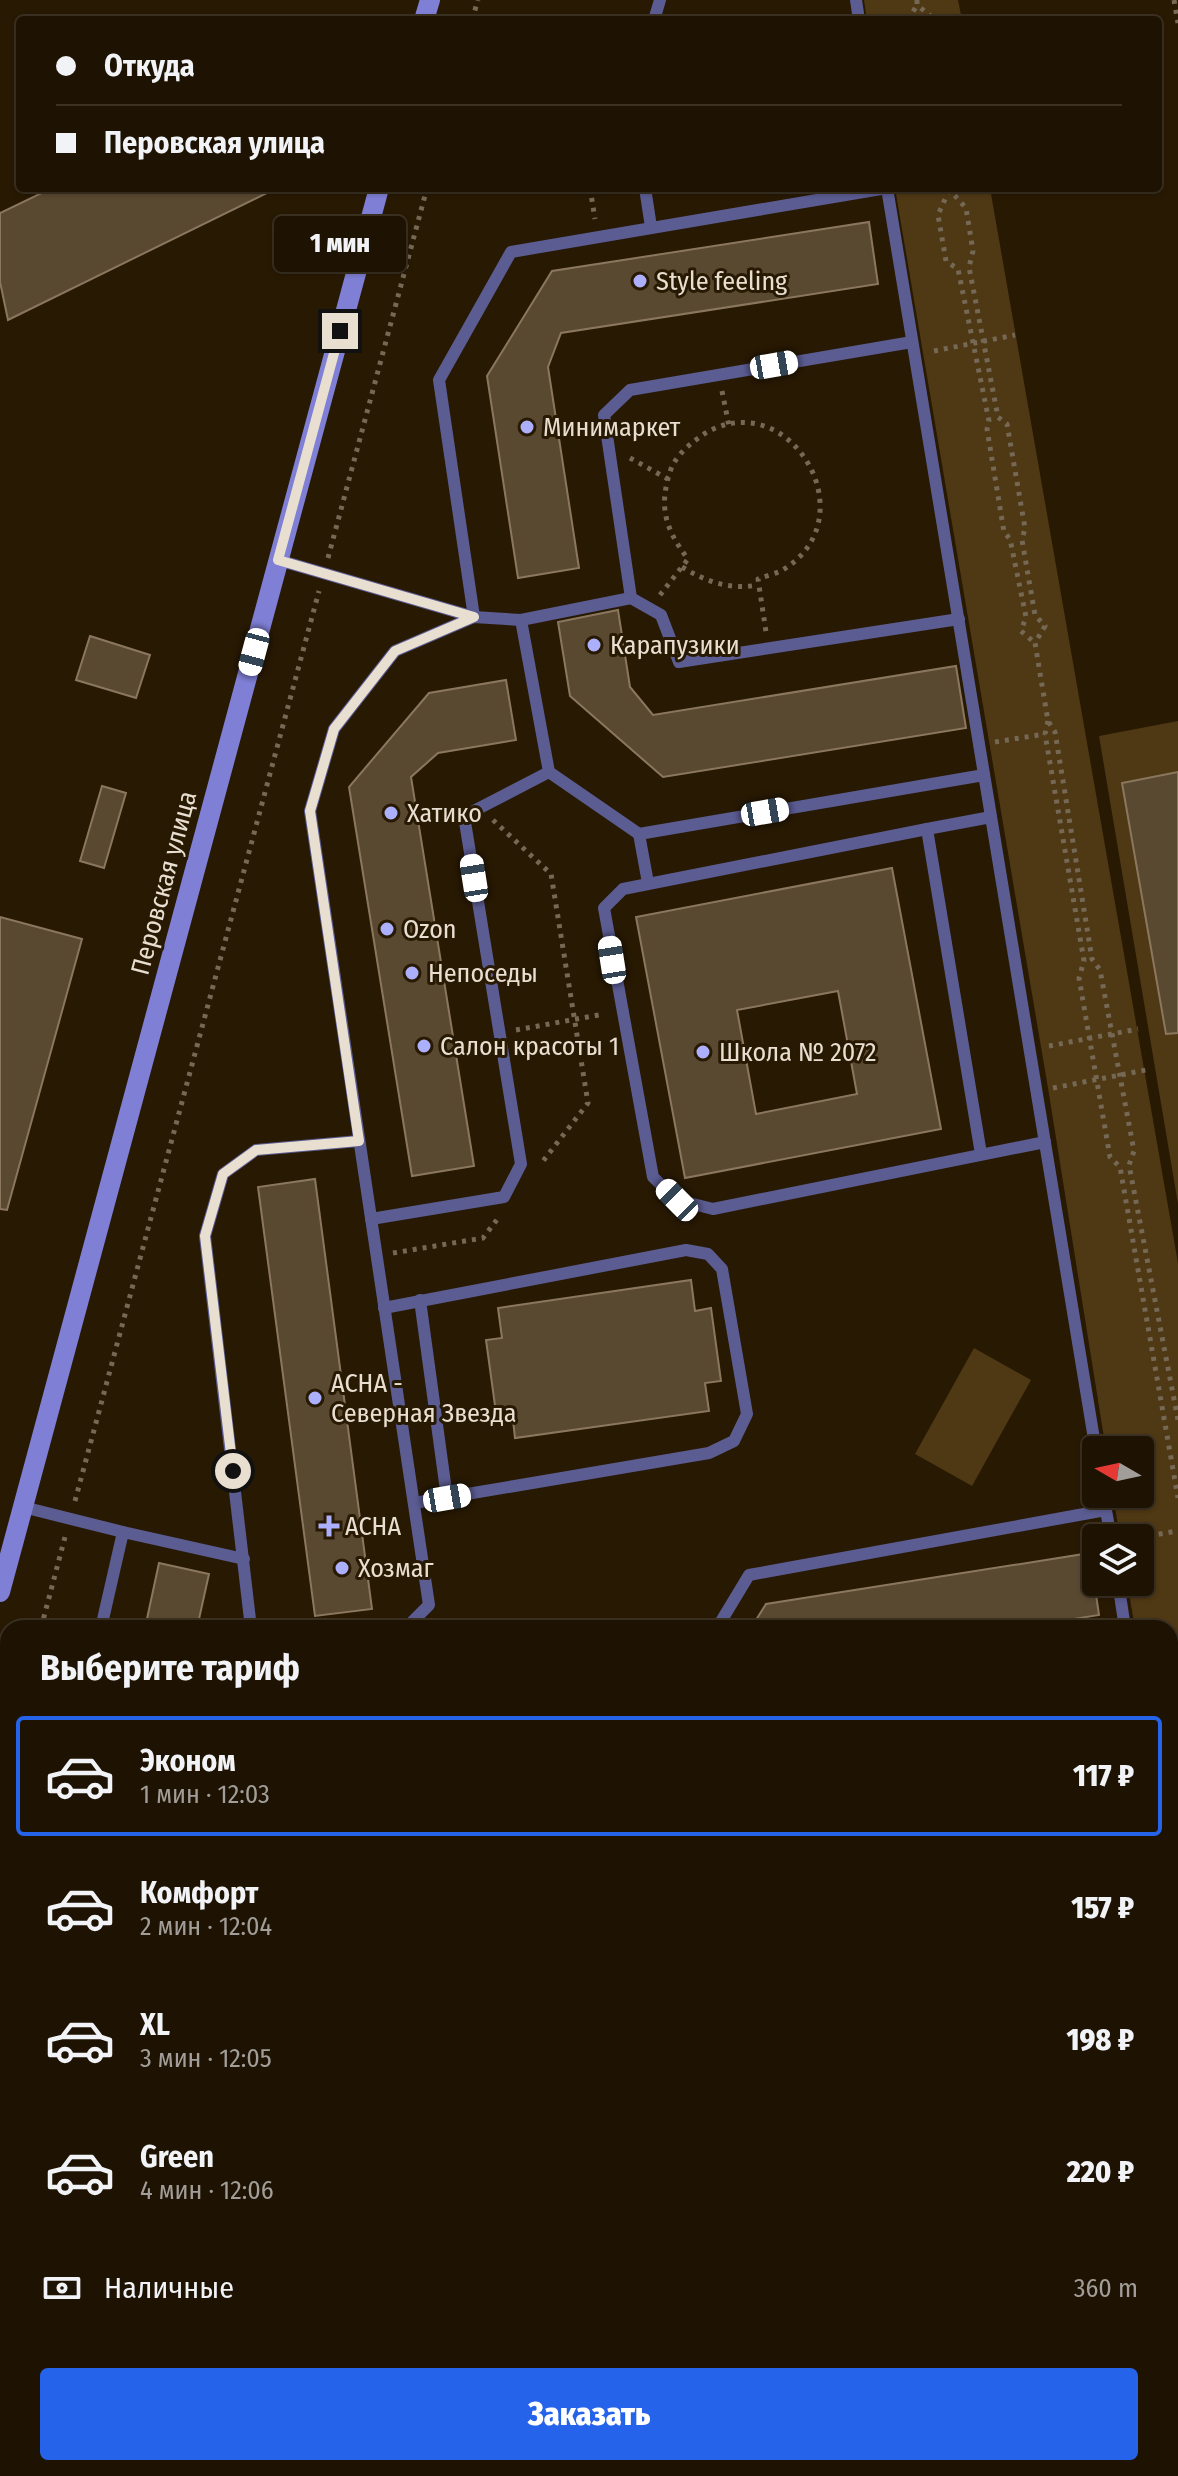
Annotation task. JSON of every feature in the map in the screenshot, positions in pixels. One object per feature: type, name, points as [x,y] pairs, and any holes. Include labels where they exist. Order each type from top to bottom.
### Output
[{"type":"main road","name":"Перовская улица","points":[[0,1592],[378,192]]},
{"type":"lane","points":[[646,192],[651,227]]},
{"type":"lane","points":[[794,192],[796,203]]},
{"type":"lane","points":[[474,617],[439,380],[511,252],[863,192]]},
{"type":"lane","points":[[888,192],[1094,1436]]},
{"type":"lane","points":[[631,598],[604,415],[630,390],[912,342]]},
{"type":"lane","points":[[278,560],[474,617],[521,620],[631,598],[661,615],[679,662],[959,619]]},
{"type":"lane","points":[[414,1620],[429,1605],[310,811],[334,729],[395,651],[474,617]]},
{"type":"lane","points":[[521,620],[549,772],[639,834],[984,775]]},
{"type":"lane","points":[[371,1219],[504,1197],[521,1164],[464,816],[549,772]]},
{"type":"lane","points":[[991,817],[623,889],[604,908],[621,1011],[653,1177],[677,1200],[713,1209],[1045,1142]]},
{"type":"lane","points":[[927,829],[981,1154]]},
{"type":"lane","points":[[639,834],[648,883]]},
{"type":"lane","points":[[250,1620],[205,1236],[223,1174],[256,1150],[359,1141]]},
{"type":"lane","points":[[384,1308],[686,1250],[708,1254],[722,1269],[747,1414],[734,1441],[709,1453],[414,1503]]},
{"type":"lane","points":[[420,1300],[447,1498]]},
{"type":"lane","points":[[23,1507],[244,1559]]},
{"type":"lane","points":[[722,1620],[749,1575],[1106,1510],[1108,1524]]},
{"type":"lane","points":[[103,1620],[123,1532]]},
{"type":"lane","points":[[1120,1596],[1124,1620]]},
{"type":"path","points":[[1174,0],[1178,23]]},
{"type":"path","points":[[43,1620],[426,192]]},
{"type":"path","points":[[591,192],[597,237]]},
{"type":"path","points":[[947,192],[938,215],[946,261],[958,269],[989,421],[987,429],[1004,532],[1010,539],[1026,617],[1021,631],[1035,643]]},
{"type":"path","points":[[951,192],[966,208],[973,251],[969,267],[998,417],[1007,424],[1025,528],[1022,540],[1035,615],[1045,626],[1035,643],[1048,721],[1045,734],[1084,961],[1079,978],[1110,1157],[1120,1167],[1178,1498]]},
{"type":"path","points":[[915,355],[1015,335]]},
{"type":"path","points":[[719,375],[729,426]]},
{"type":"path","points":[[650,608],[688,559],[672,539],[664,515],[664,489],[674,464],[691,443],[713,429],[740,424],[766,427],[789,440],[808,459],[818,484],[820,509],[814,533],[801,555],[781,570],[758,579],[768,648]]},
{"type":"path","points":[[608,446],[668,479]]},
{"type":"path","points":[[682,567],[718,585],[740,588],[758,585]]},
{"type":"path","points":[[1048,721],[1055,732],[1092,959],[1100,970],[1134,1151],[1129,1165],[1178,1420]]},
{"type":"path","points":[[979,745],[1045,734]]},
{"type":"path","points":[[499,1033],[621,1011]]},
{"type":"path","points":[[1030,1050],[1138,1029]]},
{"type":"path","points":[[1036,1091],[1146,1070]]},
{"type":"path","points":[[1154,1535],[1177,1531],[1178,1523]]},
{"type":"shaded area","points":[[864,0],[958,0],[961,16],[866,16]]},
{"type":"shaded area","points":[[896,192],[991,192],[1178,1263],[1178,1620],[1134,1620],[1129,1596],[1154,1596],[1154,1524],[1118,1524],[1115,1508],[1154,1508],[1154,1436],[1104,1436],[1048,1088]]},
{"type":"shaded area","points":[[1178,721],[1178,1204],[1099,736]]},
{"type":"shaded area","points":[[974,1348],[1031,1380],[972,1486],[915,1454]]},
{"type":"building","points":[[44,192],[269,192],[8,320],[0,282],[0,213]]},
{"type":"building","points":[[869,222],[878,284],[561,333],[548,367],[579,568],[518,578],[487,376],[552,271]]},
{"type":"building","points":[[618,610],[630,687],[653,715],[956,666],[966,728],[663,777],[570,696],[558,622]]},
{"type":"building","points":[[90,636],[150,655],[136,698],[76,680]]},
{"type":"building","points":[[506,680],[516,740],[438,753],[411,777],[474,1166],[412,1176],[349,787],[429,693]]},
{"type":"building","points":[[1178,772],[1178,1033],[1166,1034],[1122,783]]},
{"type":"building","points":[[102,786],[126,793],[104,868],[80,861]]},
{"type":"building","name":"Школа № 2072","points":[[892,868],[941,1129],[685,1178],[636,917]],"holes":[[[838,991],[857,1094],[756,1114],[737,1010]]]},
{"type":"building","points":[[0,917],[82,939],[7,1210],[0,1209]]},
{"type":"building","points":[[315,1179],[372,1609],[315,1616],[258,1187]]},
{"type":"building","points":[[691,1280],[695,1311],[711,1308],[721,1381],[705,1383],[709,1411],[515,1438],[512,1411],[496,1413],[486,1340],[502,1338],[498,1308]]},
{"type":"building","points":[[1082,1554],[1082,1596],[1096,1596],[1099,1615],[1068,1620],[756,1620],[766,1604]]},
{"type":"building","points":[[159,1563],[209,1574],[199,1620],[147,1620]]},
{"type":"place","name":"Style feeling","points":[[640,281]]},
{"type":"place","name":"Минимаркет","points":[[527,427]]},
{"type":"place","name":"Карапузики","points":[[594,645]]},
{"type":"place","name":"Хатико","points":[[391,813]]},
{"type":"place","name":"Ozon","points":[[387,929]]},
{"type":"place","name":"Непоседы","points":[[412,973]]},
{"type":"place","name":"Салон красоты 1","points":[[424,1046]]},
{"type":"place","name":"Школа № 2072","points":[[703,1052]]},
{"type":"place","name":"АСНА - Северная Звезда","points":[[315,1398]]},
{"type":"place","name":"АСНА","points":[[329,1526]]},
{"type":"place","name":"Хозмаг","points":[[342,1568]]},
{"type":"route","points":[[233,1471],[205,1236],[223,1174],[256,1150],[359,1141],[310,811],[334,729],[395,651],[474,617],[278,560],[340,331]]}]
